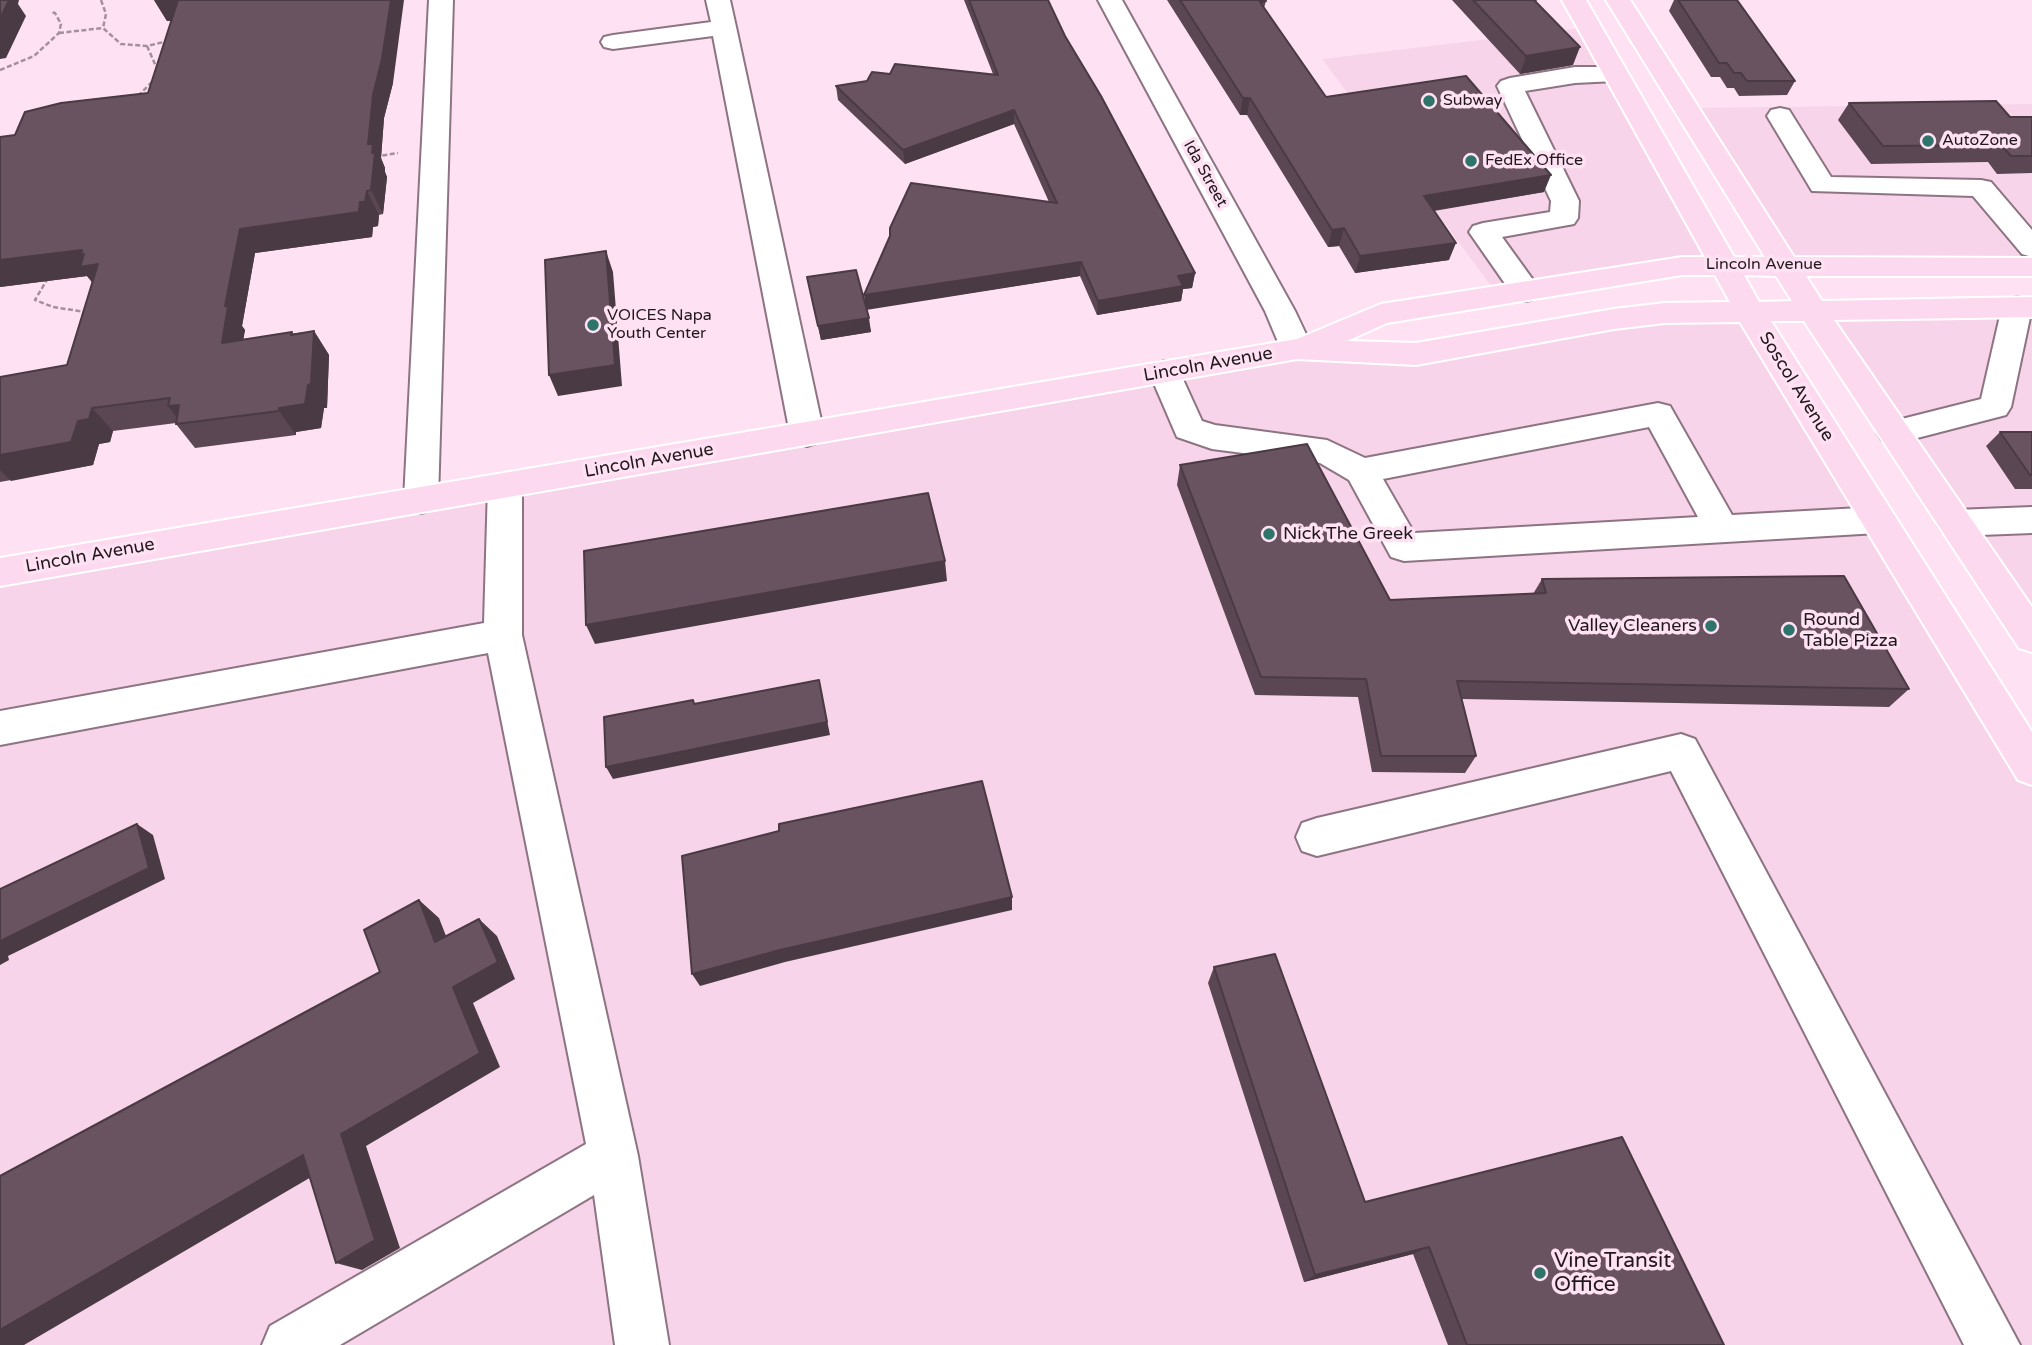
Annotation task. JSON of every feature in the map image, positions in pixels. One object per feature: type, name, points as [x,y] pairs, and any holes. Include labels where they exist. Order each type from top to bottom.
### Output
[{"type":"main road","name":"Soscol Avenue","points":[[1573,0],[1770,347],[2032,766]]},
{"type":"main road","points":[[1618,0],[1813,309],[2032,637]]},
{"type":"main road","name":"Lincoln Avenue","points":[[1297,349],[1381,314],[1682,266],[2032,267]]},
{"type":"main road","name":"Lincoln Avenue","points":[[0,572],[1297,349],[1416,354],[1614,319],[1665,313],[2024,307]]},
{"type":"street","points":[[421,500],[440,0]]},
{"type":"street","name":"Ida Street","points":[[1110,0],[1280,311],[1297,349]]},
{"type":"street","points":[[613,42],[721,13],[807,434]]},
{"type":"street","points":[[1526,290],[1483,232],[1564,218],[1565,201],[1510,86],[1575,75],[1616,74]]},
{"type":"street","points":[[1780,116],[1822,185],[1981,188],[2032,248]]},
{"type":"street","points":[[1894,432],[1995,407],[2024,307]]},
{"type":"street","points":[[1165,372],[1189,429],[1212,437],[1327,452],[1361,471],[1404,547],[1878,520]]},
{"type":"street","points":[[1361,471],[1658,414],[1723,529]]},
{"type":"street","points":[[505,485],[503,635],[613,1156],[642,1345]]},
{"type":"street","points":[[1955,523],[2032,520]]},
{"type":"street","points":[[0,728],[503,635]]},
{"type":"street","points":[[1317,837],[1681,751],[1993,1345]]},
{"type":"street","points":[[289,1345],[613,1156]]},
{"type":"path","points":[[102,0],[106,14],[103,28]]},
{"type":"path","points":[[0,70],[34,56],[59,33],[61,24],[55,13],[50,12]]},
{"type":"path","points":[[59,33],[103,28],[121,44],[147,46],[167,42],[175,36]]},
{"type":"path","points":[[134,99],[160,75],[147,46]]},
{"type":"path","points":[[381,143],[379,156],[401,153]]},
{"type":"path","points":[[51,273],[34,300],[53,307],[84,312],[97,311]]},
{"type":"shaded area","points":[[1589,27],[1724,265],[1498,295],[1322,59]]},
{"type":"shaded area","points":[[2032,104],[2032,267],[1786,265],[1687,108]]},
{"type":"shaded area","points":[[2032,307],[2032,637],[1813,309]]},
{"type":"shaded area","points":[[1750,311],[2032,767],[2032,1345],[0,1345],[0,572],[1297,349],[1416,354]]},
{"type":"building","points":[[0,0],[9,0],[0,19]]},
{"type":"building","points":[[178,0],[391,0],[382,59],[373,95],[368,144],[373,144],[372,153],[375,153],[371,190],[367,191],[365,202],[360,202],[359,212],[240,229],[225,306],[228,306],[222,343],[314,331],[311,384],[308,385],[305,404],[279,408],[279,411],[176,424],[179,405],[168,406],[170,398],[92,408],[89,419],[78,421],[71,442],[0,455],[0,377],[67,365],[98,264],[80,267],[84,254],[81,255],[82,250],[0,260],[0,137],[15,135],[25,112],[61,103],[148,93]]},
{"type":"building","points":[[969,0],[1048,0],[1195,273],[1178,276],[1183,286],[1098,301],[1081,262],[864,295],[911,183],[1057,203],[1014,110],[903,150],[836,86],[867,81],[872,72],[890,74],[895,64],[998,75]]},
{"type":"building","points":[[1180,0],[1265,0],[1260,2],[1326,97],[1466,76],[1551,175],[1424,196],[1456,243],[1360,256],[1344,228],[1332,230],[1250,98],[1243,98]]},
{"type":"building","points":[[1473,0],[1534,0],[1580,47],[1526,56]]},
{"type":"building","points":[[1678,0],[1737,0],[1795,81],[1747,81],[1741,73],[1734,73],[1727,63],[1719,63]]},
{"type":"building","points":[[1996,101],[2010,117],[2032,117],[2032,156],[2011,156],[2001,145],[1883,146],[1849,103]]},
{"type":"building","name":"VOICES Napa Youth Center","points":[[606,251],[615,365],[549,375],[545,260]]},
{"type":"building","points":[[856,270],[869,318],[818,326],[807,277]]},
{"type":"building","points":[[2000,432],[2032,432],[2032,475],[2030,475]]},
{"type":"building","points":[[1307,444],[1390,600],[1546,593],[1542,579],[1844,576],[1909,689],[1457,681],[1476,756],[1381,756],[1366,679],[1261,677],[1180,465]]},
{"type":"building","points":[[928,493],[945,561],[586,625],[584,551]]},
{"type":"building","points":[[819,680],[827,722],[606,767],[604,717],[693,700],[694,704]]},
{"type":"building","points":[[982,781],[1012,897],[780,950],[692,974],[682,856],[779,831],[779,824]]},
{"type":"building","points":[[137,824],[149,868],[0,941],[0,889]]},
{"type":"building","points":[[419,900],[435,942],[479,919],[498,962],[453,987],[480,1053],[341,1134],[375,1240],[336,1263],[303,1155],[0,1330],[0,1176],[380,972],[364,930]]},
{"type":"building","points":[[1275,954],[1365,1202],[1622,1137],[1724,1345],[1467,1345],[1429,1247],[1315,1275],[1214,967]]},
{"type":"place","name":"Subway","points":[[1429,101]]},
{"type":"place","name":"AutoZone","points":[[1928,141]]},
{"type":"place","name":"FedEx Office","points":[[1471,161]]},
{"type":"place","name":"VOICES Napa Youth Center","points":[[593,325]]},
{"type":"place","name":"Nick The Greek","points":[[1269,534]]},
{"type":"place","name":"Valley Cleaners","points":[[1711,626]]},
{"type":"place","name":"Round Table Pizza","points":[[1789,630]]},
{"type":"place","name":"Vine Transit Office","points":[[1540,1273]]}]
